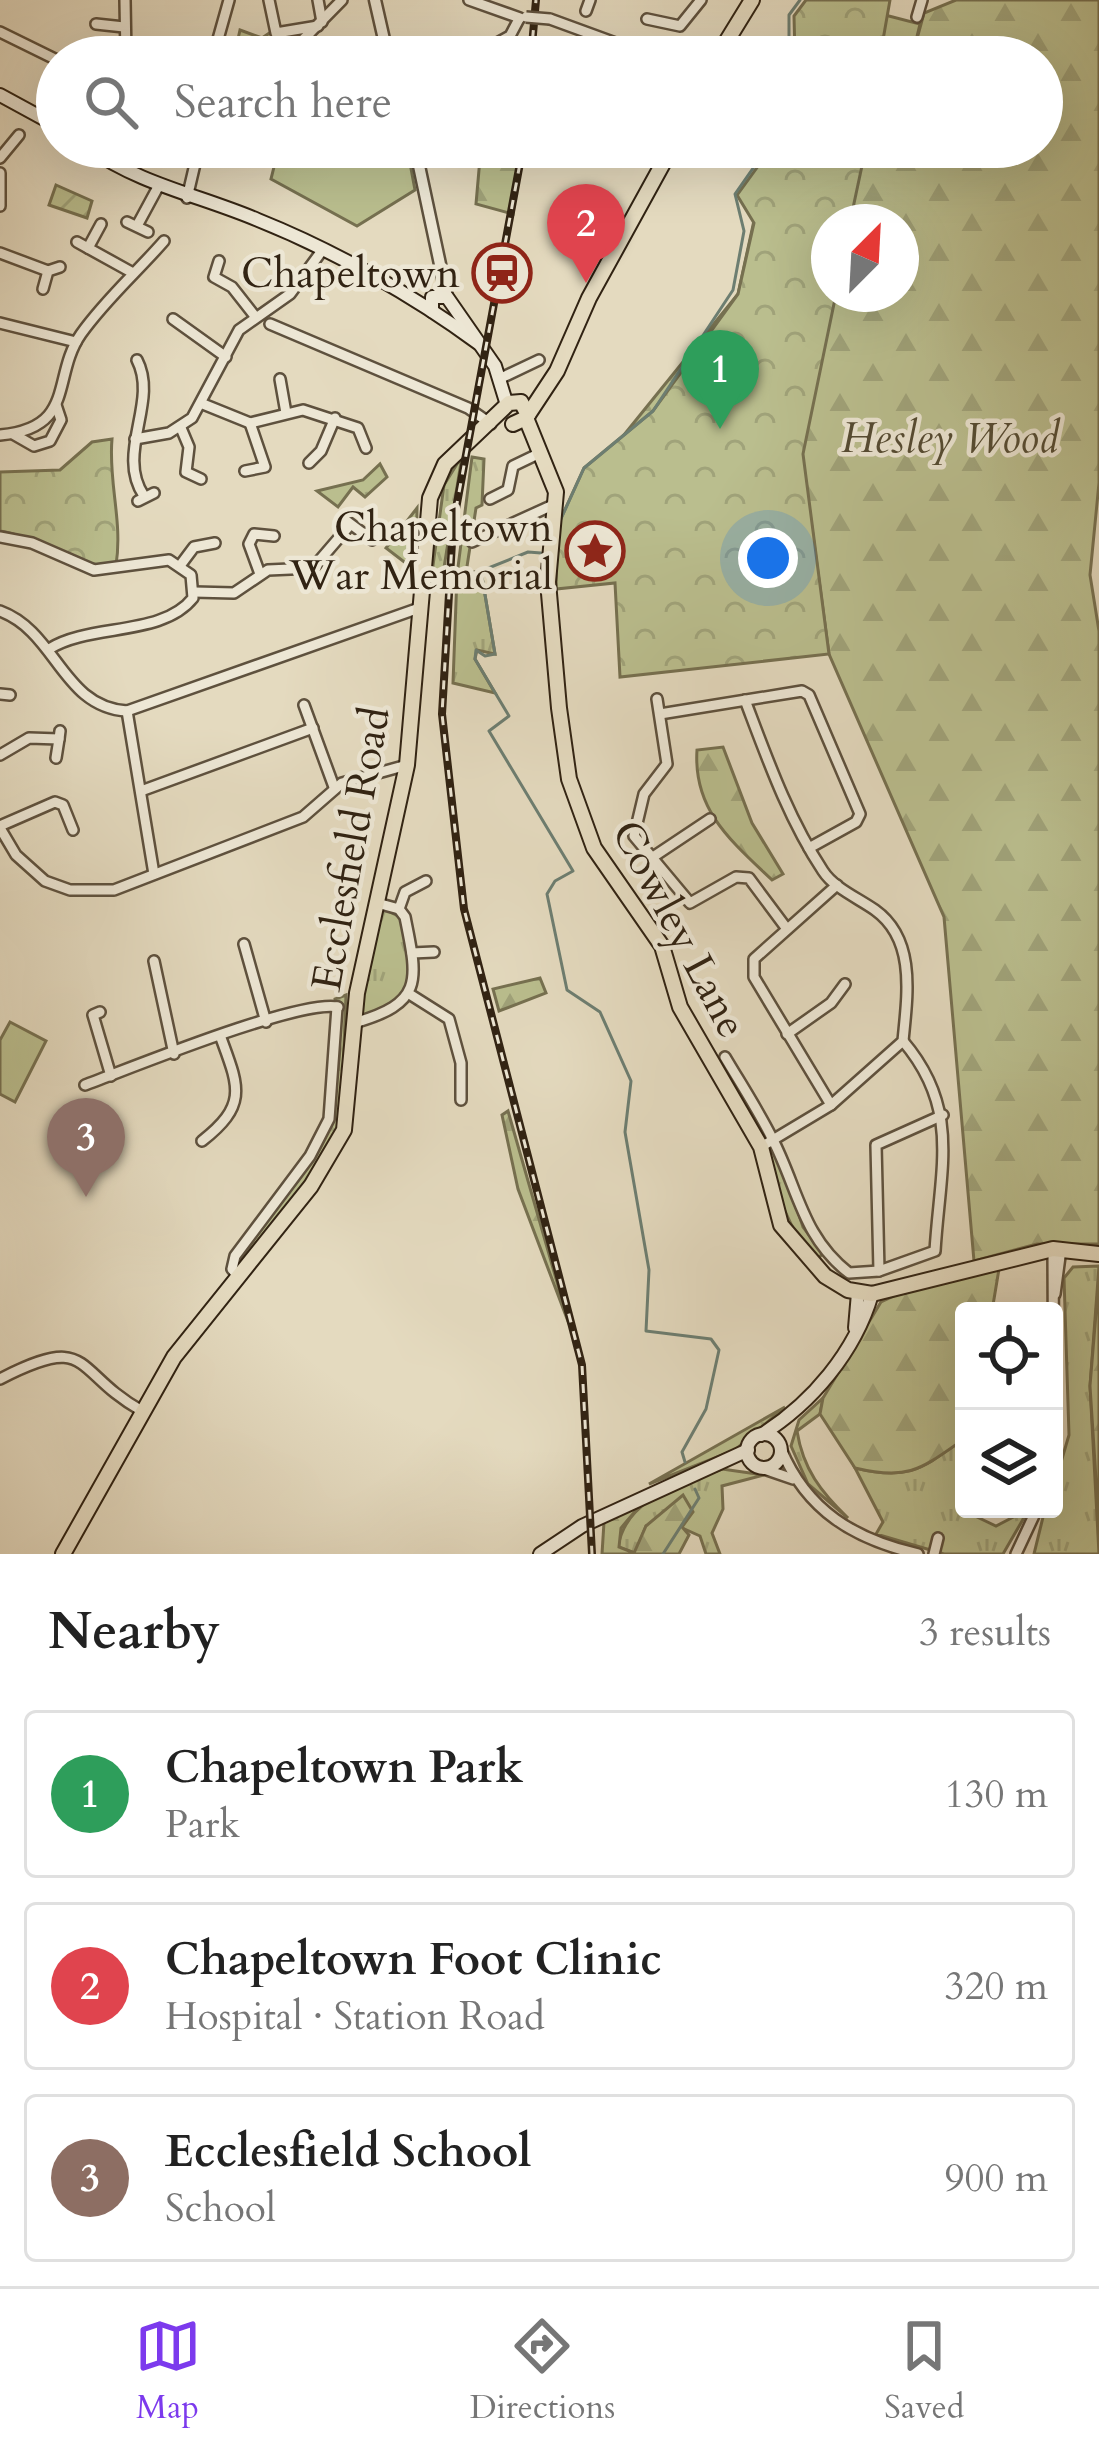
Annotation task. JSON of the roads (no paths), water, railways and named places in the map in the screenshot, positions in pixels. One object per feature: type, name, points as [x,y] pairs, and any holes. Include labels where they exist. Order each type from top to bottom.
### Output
[{"type":"main road","points":[[729,36],[749,1]]},
{"type":"main road","points":[[0,95],[36,115]]},
{"type":"main road","points":[[123,168],[158,188],[264,222],[410,299],[432,305],[482,349]]},
{"type":"main road","points":[[432,305],[448,298],[502,381],[516,412],[541,392],[660,168]]},
{"type":"main road","name":"Ecclesfield Road","points":[[63,1554],[174,1357],[338,1145],[350,1101],[354,1018],[407,765],[430,497],[445,464],[491,424],[516,412]]},
{"type":"main road","name":"Cowley Lane","points":[[516,412],[540,453],[555,504],[548,582],[569,778],[602,866],[662,946],[680,1007],[767,1144],[781,1225],[825,1276],[865,1293]]},
{"type":"main road","points":[[539,1554],[609,1512],[748,1450],[761,1435],[788,1419],[837,1365],[855,1329],[865,1293],[996,1262],[1055,1253],[1099,1254]]},
{"type":"main road","points":[[722,1461],[759,1467],[776,1463],[788,1419]]},
{"type":"main road","points":[[761,1435],[780,1446]]},
{"type":"main road","points":[[748,1450],[759,1467]]},
{"type":"street","points":[[125,0],[125,36]]},
{"type":"street","points":[[219,36],[229,0]]},
{"type":"street","points":[[269,0],[276,33],[320,24]]},
{"type":"street","points":[[318,0],[320,24]]},
{"type":"street","points":[[308,36],[342,0]]},
{"type":"street","points":[[375,0],[383,36]]},
{"type":"street","points":[[469,0],[522,18],[550,19],[597,36]]},
{"type":"street","points":[[646,20],[681,31],[701,0]]},
{"type":"street","points":[[917,17],[922,0]]},
{"type":"street","points":[[509,36],[522,18]]},
{"type":"street","points":[[96,24],[124,27]]},
{"type":"street","points":[[0,32],[36,50]]},
{"type":"street","points":[[0,158],[11,140]]},
{"type":"street","points":[[187,198],[194,168]]},
{"type":"street","points":[[422,168],[448,298]]},
{"type":"street","points":[[0,172],[0,206]]},
{"type":"street","points":[[138,226],[158,188]]},
{"type":"street","points":[[88,248],[101,224]]},
{"type":"street","points":[[77,242],[133,273]]},
{"type":"street","points":[[0,435],[34,426],[56,405],[76,342],[164,242]]},
{"type":"street","points":[[135,439],[181,428],[203,404],[238,330],[290,294],[321,252]]},
{"type":"street","points":[[0,253],[48,271],[60,267]]},
{"type":"street","points":[[219,261],[214,278],[232,287],[254,315]]},
{"type":"street","points":[[43,289],[48,271]]},
{"type":"street","points":[[432,305],[440,272]]},
{"type":"street","points":[[285,316],[275,326],[468,408],[491,424]]},
{"type":"street","points":[[172,320],[226,357]]},
{"type":"street","points":[[0,322],[76,342]]},
{"type":"street","points":[[502,381],[539,360]]},
{"type":"street","points":[[145,366],[145,396],[135,439],[137,482],[145,497]]},
{"type":"street","points":[[279,378],[286,413]]},
{"type":"street","points":[[203,404],[250,423],[312,410],[360,430],[366,448]]},
{"type":"street","points":[[14,434],[34,446],[50,441],[61,420],[56,405]]},
{"type":"street","points":[[309,463],[321,451],[335,418]]},
{"type":"street","points":[[244,471],[265,466],[250,423]]},
{"type":"street","points":[[181,428],[190,447],[186,472],[201,479]]},
{"type":"street","points":[[490,499],[508,490],[514,466],[540,453]]},
{"type":"street","points":[[472,542],[555,504]]},
{"type":"street","points":[[194,592],[235,593],[272,568],[313,568],[347,522],[372,541]]},
{"type":"street","points":[[260,574],[249,544],[254,534],[274,536]]},
{"type":"street","points":[[0,537],[32,543],[94,570],[161,560],[182,563],[191,575],[194,592],[189,604],[117,632],[80,632],[49,649]]},
{"type":"street","points":[[182,563],[194,547],[215,542]]},
{"type":"street","points":[[0,611],[20,620],[49,649],[91,703],[128,711],[422,607]]},
{"type":"street","points":[[660,714],[802,691],[809,695],[860,814],[856,822],[809,848]]},
{"type":"street","points":[[657,698],[667,764],[644,794],[634,836],[690,904],[736,877],[749,878],[787,929]]},
{"type":"street","points":[[745,700],[809,848],[837,885],[882,915],[901,941],[908,985],[903,1041],[831,1105],[767,1144]]},
{"type":"street","points":[[304,705],[334,787]]},
{"type":"street","points":[[128,711],[154,874]]},
{"type":"street","points":[[141,791],[313,728]]},
{"type":"street","points":[[0,755],[29,738],[60,735],[56,758]]},
{"type":"street","points":[[73,830],[63,806],[56,802],[0,827],[28,869],[70,890],[114,890],[303,817],[334,787],[407,765]]},
{"type":"street","points":[[650,859],[710,819]]},
{"type":"street","points":[[85,1085],[266,1022],[337,1007],[354,1018],[399,1006],[410,995],[412,953],[399,909],[405,892],[426,880]]},
{"type":"street","points":[[831,1105],[754,977],[754,959],[837,885]]},
{"type":"street","points":[[377,903],[399,909]]},
{"type":"street","points":[[244,944],[266,1022]]},
{"type":"street","points":[[412,953],[435,952]]},
{"type":"street","points":[[154,961],[174,1054]]},
{"type":"street","points":[[788,1034],[831,1003],[845,984]]},
{"type":"street","points":[[410,995],[449,1019],[461,1063],[461,1100]]},
{"type":"street","name":"Ecclesfield Road","points":[[238,1276],[232,1269],[235,1256],[310,1156],[329,1118],[337,1007]]},
{"type":"street","points":[[76,1010],[96,1014],[110,1076]]},
{"type":"street","points":[[202,1141],[225,1121],[236,1100],[236,1078],[221,1038]]},
{"type":"street","points":[[725,1057],[823,1253],[849,1273],[879,1271],[935,1251],[943,1114],[925,1067],[903,1041]]},
{"type":"street","points":[[879,1271],[877,1145],[943,1114]]},
{"type":"street","points":[[1054,1410],[1055,1253]]},
{"type":"street","points":[[0,1379],[45,1358],[72,1356],[94,1368],[105,1388],[142,1411]]},
{"type":"street","points":[[780,1446],[793,1479]]},
{"type":"street","points":[[759,1467],[793,1479],[843,1527],[893,1551],[918,1554]]},
{"type":"street","points":[[1021,1554],[1033,1518]]},
{"type":"street","points":[[934,1554],[938,1538]]},
{"type":"waterway","points":[[789,36],[789,15],[800,0]]},
{"type":"waterway","points":[[560,521],[584,468],[653,411],[733,290],[744,231],[735,194],[753,168]]},
{"type":"waterway","points":[[541,553],[528,552],[481,571],[495,654],[485,656],[476,650],[475,659],[509,716],[489,731],[573,871],[555,881],[547,894],[567,990],[600,1012],[631,1081],[625,1132],[649,1270],[646,1331],[711,1339],[719,1350],[706,1409],[682,1452],[685,1462]]},
{"type":"waterway","points":[[663,1554],[699,1498],[695,1489]]},
{"type":"railway","points":[[533,36],[536,0]]},
{"type":"railway","points":[[519,168],[453,525],[442,714],[464,909],[582,1365],[592,1554]]},
{"type":"place","name":"Chapeltown","points":[[502,273]]},
{"type":"place","name":"Chapeltown Foot Clinic","points":[[586,283]]},
{"type":"place","name":"Chapeltown Park","points":[[720,429]]},
{"type":"place","name":"Chapeltown War Memorial","points":[[595,551]]},
{"type":"place","name":"Ecclesfield School","points":[[86,1197]]},
{"type":"park label","name":"Hesley Wood","points":[[950,438]]}]
